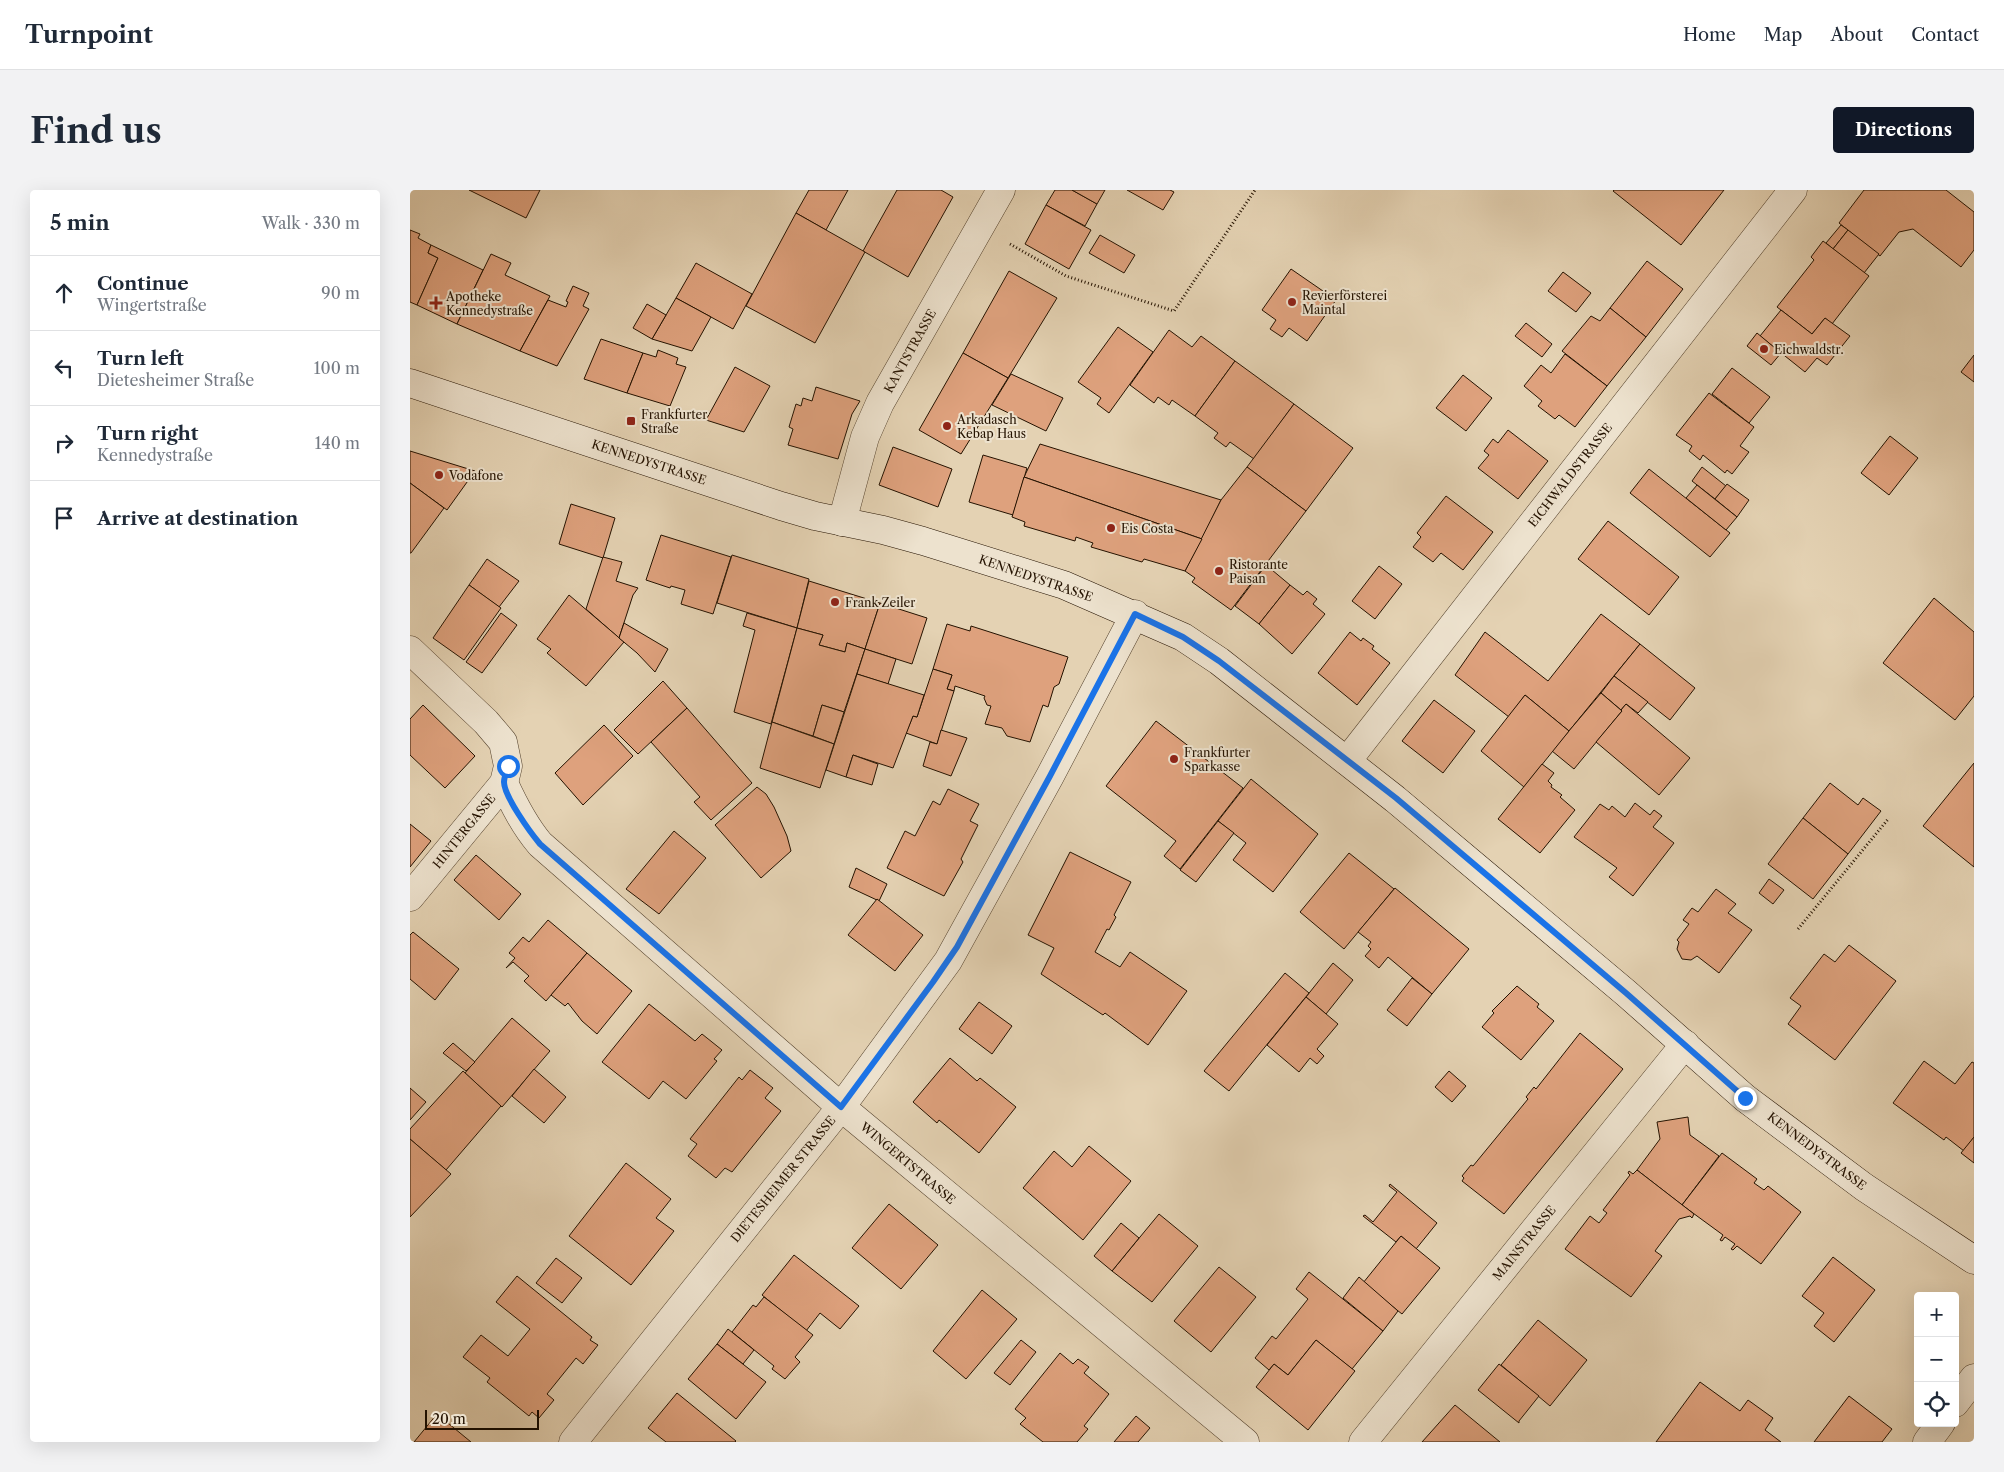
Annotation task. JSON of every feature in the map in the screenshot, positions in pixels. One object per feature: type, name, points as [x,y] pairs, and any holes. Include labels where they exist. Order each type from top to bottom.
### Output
[{"type":"street","name":"KANTSTRASSE","points":[[842,522],[865,437],[880,403],[1001,190]]},
{"type":"street","name":"EICHWALDSTRASSE","points":[[1347,761],[1793,190]]},
{"type":"street","name":"KENNEDYSTRASSE","points":[[410,384],[781,506],[815,516],[923,541],[1064,585],[1135,614],[1183,637],[1219,661],[1396,798],[1745,1098],[1864,1187],[1974,1260]]},
{"type":"street","name":"DIETESHEIMER STRASSE","points":[[573,1442],[841,1107],[957,947],[1135,614]]},
{"type":"street","name":"HINTERGASSE","points":[[410,650],[486,722],[502,742],[508,766],[504,783],[410,897]]},
{"type":"street","name":"WINGERTSTRASSE","points":[[504,783],[517,813],[526,828],[540,844],[841,1107],[1245,1442]]},
{"type":"street","name":"MAINSTRASSE","points":[[1363,1442],[1684,1044]]},
{"type":"street","points":[[1959,1398],[1974,1378]]},
{"type":"street","points":[[1927,1442],[1937,1427]]},
{"type":"path","points":[[980,227],[1066,276],[1174,311],[1256,190]]},
{"type":"path","points":[[1798,929],[1889,818]]},
{"type":"building","points":[[469,190],[540,190],[526,218]]},
{"type":"building","points":[[809,190],[848,190],[826,230],[796,213]]},
{"type":"building","points":[[897,190],[941,190],[953,197],[908,277],[863,251]]},
{"type":"building","points":[[1055,190],[1072,190],[1097,204],[1085,226],[1046,205]]},
{"type":"building","points":[[1072,190],[1105,190],[1097,204]]},
{"type":"building","points":[[1127,190],[1170,190],[1174,192],[1163,210]]},
{"type":"building","points":[[1614,190],[1724,190],[1681,245]]},
{"type":"building","points":[[1864,190],[1946,190],[1974,212],[1974,250],[1961,267],[1913,229],[1899,232],[1880,256],[1839,223]]},
{"type":"building","points":[[1046,205],[1091,230],[1069,269],[1025,244]]},
{"type":"building","points":[[796,213],[865,252],[815,343],[746,306]]},
{"type":"building","points":[[1841,225],[1848,230],[1833,249],[1826,243]]},
{"type":"building","points":[[410,230],[420,234],[418,238],[431,245],[428,253],[438,258],[417,305],[410,302]]},
{"type":"building","points":[[1848,230],[1879,254],[1864,273],[1833,249]]},
{"type":"building","points":[[1100,235],[1135,255],[1124,273],[1089,253]]},
{"type":"building","points":[[1823,241],[1869,276],[1832,324],[1825,318],[1812,334],[1777,307],[1814,260],[1811,257]]},
{"type":"building","points":[[431,245],[483,270],[457,324],[417,305],[438,258],[428,253]]},
{"type":"building","points":[[491,254],[511,263],[505,275],[550,296],[520,351],[457,324]]},
{"type":"building","points":[[1647,261],[1683,289],[1646,337],[1610,308]]},
{"type":"building","points":[[696,263],[752,294],[733,329],[676,298]]},
{"type":"building","points":[[1291,269],[1336,300],[1307,341],[1289,328],[1282,337],[1270,329],[1276,320],[1262,310]]},
{"type":"building","points":[[1009,271],[1057,298],[1008,378],[963,353]]},
{"type":"building","points":[[1563,272],[1591,293],[1576,312],[1548,291]]},
{"type":"building","points":[[573,286],[589,293],[583,306],[589,309],[557,366],[520,351],[548,300],[566,307],[568,302],[566,301]]},
{"type":"building","points":[[676,298],[711,317],[692,351],[652,339]]},
{"type":"building","points":[[647,304],[666,315],[652,339],[633,328]]},
{"type":"building","points":[[1610,308],[1646,337],[1607,386],[1562,351],[1591,316],[1600,321]]},
{"type":"building","points":[[1781,310],[1812,334],[1825,318],[1850,336],[1827,365],[1817,358],[1805,372],[1760,336]]},
{"type":"building","points":[[1526,323],[1552,344],[1542,357],[1515,336]]},
{"type":"building","points":[[1118,327],[1153,352],[1109,413],[1097,404],[1101,398],[1078,382]]},
{"type":"building","points":[[1169,330],[1192,347],[1201,336],[1235,361],[1195,416],[1172,400],[1169,405],[1158,397],[1154,403],[1130,385]]},
{"type":"building","name":"Eichwaldstr.","points":[[1757,333],[1781,353],[1771,365],[1747,346]]},
{"type":"building","points":[[601,339],[643,353],[627,393],[584,379]]},
{"type":"building","points":[[658,350],[678,358],[676,364],[686,367],[670,406],[627,393],[643,353],[656,357]]},
{"type":"building","points":[[963,353],[1008,378],[961,454],[919,430]]},
{"type":"building","points":[[1565,354],[1607,386],[1575,427],[1559,415],[1555,419],[1538,406],[1542,401],[1524,386],[1541,365],[1551,373]]},
{"type":"building","points":[[1974,355],[1974,382],[1961,372]]},
{"type":"building","points":[[1235,361],[1294,404],[1254,459],[1230,442],[1226,447],[1214,438],[1218,433],[1195,416]]},
{"type":"building","points":[[735,367],[770,386],[744,432],[706,420]]},
{"type":"building","points":[[1732,368],[1770,397],[1749,423],[1712,394]]},
{"type":"building","points":[[1011,374],[1063,398],[1046,431],[992,405]]},
{"type":"building","points":[[1463,375],[1492,398],[1466,431],[1436,408]]},
{"type":"building","points":[[816,387],[860,401],[852,414],[838,459],[788,445],[793,429],[789,427],[796,404],[801,406],[803,398],[812,401]]},
{"type":"building","points":[[1709,393],[1754,427],[1740,446],[1749,452],[1732,474],[1727,470],[1725,473],[1703,455],[1700,460],[1689,451],[1692,446],[1676,435]]},
{"type":"building","points":[[1294,404],[1353,448],[1306,511],[1247,467]]},
{"type":"building","points":[[1508,430],[1548,461],[1518,499],[1478,468],[1489,455],[1484,451],[1493,439],[1498,443]]},
{"type":"building","points":[[1890,436],[1918,458],[1889,495],[1861,473]]},
{"type":"building","points":[[1040,444],[1221,500],[1202,539],[1024,477]]},
{"type":"building","points":[[893,447],[952,469],[938,507],[879,485]]},
{"type":"building","points":[[410,451],[475,471],[447,510],[410,483]]},
{"type":"building","points":[[983,455],[1027,468],[1013,515],[969,502]]},
{"type":"building","points":[[1247,467],[1306,511],[1231,610],[1192,582],[1195,578],[1185,571],[1221,500]]},
{"type":"building","points":[[1702,467],[1726,486],[1715,499],[1692,481]]},
{"type":"building","points":[[1649,469],[1730,533],[1710,557],[1630,493]]},
{"type":"building","points":[[1024,477],[1202,539],[1185,571],[1144,559],[1142,562],[1091,547],[1093,543],[1076,537],[1075,541],[1024,526],[1025,522],[1012,517]]},
{"type":"building","points":[[410,483],[444,508],[411,553],[410,553]]},
{"type":"building","points":[[1727,484],[1749,500],[1737,517],[1715,499]]},
{"type":"building","points":[[1697,485],[1737,517],[1726,530],[1686,498]]},
{"type":"building","points":[[1446,496],[1493,532],[1463,570],[1441,553],[1433,562],[1413,547],[1421,537],[1417,533]]},
{"type":"building","points":[[571,504],[615,518],[603,558],[559,544]]},
{"type":"building","points":[[1608,521],[1679,577],[1649,615],[1578,559]]},
{"type":"building","points":[[661,535],[731,557],[713,614],[681,604],[685,590],[671,586],[670,588],[646,580]]},
{"type":"building","points":[[732,555],[809,579],[797,628],[717,603]]},
{"type":"building","points":[[603,557],[622,562],[616,581],[638,588],[633,595],[619,638],[586,609]]},
{"type":"building","points":[[487,559],[519,581],[499,607],[469,585]]},
{"type":"building","points":[[1266,565],[1290,585],[1259,624],[1235,606]]},
{"type":"building","points":[[1379,566],[1402,584],[1375,619],[1352,601]]},
{"type":"building","points":[[809,581],[880,603],[865,649],[847,643],[845,652],[819,645],[823,635],[797,628]]},
{"type":"building","points":[[469,585],[501,608],[464,660],[433,638]]},
{"type":"building","points":[[1290,585],[1303,595],[1307,591],[1317,599],[1313,604],[1325,614],[1292,654],[1259,624]]},
{"type":"building","points":[[569,595],[624,642],[586,686],[547,653],[551,649],[537,639]]},
{"type":"building","points":[[1934,598],[1974,632],[1974,696],[1955,720],[1883,663]]},
{"type":"building","points":[[880,603],[927,618],[912,664],[865,649]]},
{"type":"building","points":[[501,613],[517,625],[482,673],[466,662]]},
{"type":"building","points":[[747,613],[797,628],[771,724],[734,712],[755,630],[743,626]]},
{"type":"building","points":[[1601,614],[1640,644],[1569,731],[1525,695],[1509,717],[1455,675],[1485,632],[1548,681]]},
{"type":"building","points":[[624,623],[668,649],[655,672],[619,638]]},
{"type":"building","points":[[947,624],[970,631],[971,626],[1068,657],[1059,684],[1054,687],[1048,707],[1043,705],[1030,742],[1007,736],[1002,728],[985,724],[991,706],[987,705],[985,696],[955,686],[954,691],[947,689],[952,675],[933,669]]},
{"type":"building","points":[[797,628],[823,635],[819,645],[845,652],[847,643],[865,649],[844,712],[822,705],[813,736],[772,722]]},
{"type":"building","points":[[1350,632],[1361,641],[1363,638],[1374,646],[1372,649],[1390,663],[1357,705],[1318,673]]},
{"type":"building","points":[[1640,644],[1695,688],[1670,720],[1614,676]]},
{"type":"building","points":[[865,649],[896,659],[888,684],[857,674]]},
{"type":"building","points":[[933,669],[952,675],[947,689],[954,691],[937,744],[906,733],[913,716],[917,717]]},
{"type":"building","points":[[857,674],[924,695],[917,717],[913,716],[893,768],[853,755],[846,777],[826,770]]},
{"type":"building","points":[[1614,676],[1648,702],[1638,713],[1626,704],[1621,710],[1601,693]]},
{"type":"building","points":[[663,681],[687,708],[638,754],[614,730]]},
{"type":"building","points":[[1601,693],[1622,711],[1574,769],[1552,751]]},
{"type":"building","points":[[1525,695],[1569,731],[1524,787],[1481,751]]},
{"type":"building","points":[[1434,700],[1475,731],[1443,773],[1402,741]]},
{"type":"building","points":[[1626,704],[1690,758],[1659,795],[1596,742]]},
{"type":"building","points":[[423,705],[475,756],[445,788],[410,755],[410,719]]},
{"type":"building","points":[[822,705],[844,712],[834,744],[813,736]]},
{"type":"building","points":[[687,708],[752,783],[711,820],[694,802],[700,797],[651,742]]},
{"type":"building","points":[[1156,721],[1243,788],[1180,869],[1164,856],[1176,841],[1106,786]]},
{"type":"building","points":[[772,722],[834,744],[820,788],[760,768]]},
{"type":"building","points":[[604,725],[633,756],[583,805],[555,773]]},
{"type":"building","points":[[941,730],[967,738],[951,776],[923,766],[930,742],[937,744]]},
{"type":"building","points":[[853,755],[878,764],[872,785],[846,777]]},
{"type":"building","points":[[1974,763],[1974,867],[1923,826]]},
{"type":"building","points":[[1542,764],[1554,773],[1548,781],[1552,785],[1551,787],[1562,795],[1560,797],[1575,810],[1540,853],[1498,819]]},
{"type":"building","points":[[1251,779],[1318,834],[1273,892],[1233,860],[1246,843],[1218,821]]},
{"type":"building","points":[[1830,783],[1858,805],[1863,798],[1881,811],[1848,854],[1803,818]]},
{"type":"building","points":[[757,787],[766,794],[774,807],[787,836],[791,851],[761,878],[715,825]]},
{"type":"building","points":[[948,789],[979,804],[970,821],[978,825],[961,859],[963,862],[944,896],[887,868],[905,831],[915,836],[933,801],[940,805]]},
{"type":"building","points":[[1635,803],[1650,815],[1654,810],[1662,816],[1653,827],[1674,843],[1633,896],[1609,877],[1617,868],[1574,837],[1600,804],[1609,810],[1612,806],[1625,817]]},
{"type":"building","points":[[1803,818],[1848,854],[1813,899],[1768,864]]},
{"type":"building","points":[[1218,821],[1234,833],[1196,882],[1180,870]]},
{"type":"building","points":[[410,824],[431,841],[410,867]]},
{"type":"building","points":[[674,831],[706,858],[659,914],[626,889]]},
{"type":"building","points":[[1070,852],[1131,882],[1114,915],[1116,917],[1109,930],[1107,929],[1095,952],[1120,967],[1130,952],[1187,991],[1148,1045],[1105,1013],[1103,1015],[1041,974],[1054,948],[1028,935]]},
{"type":"building","points":[[1349,853],[1394,889],[1344,949],[1300,912]]},
{"type":"building","points":[[476,855],[521,894],[499,920],[454,880]]},
{"type":"building","points":[[856,868],[887,884],[879,901],[849,887]]},
{"type":"building","points":[[1769,879],[1784,890],[1773,904],[1759,893]]},
{"type":"building","points":[[1395,888],[1469,949],[1432,994],[1388,957],[1379,968],[1365,956],[1371,949],[1368,946],[1371,942],[1358,932]]},
{"type":"building","points":[[1716,889],[1736,904],[1728,913],[1752,930],[1719,973],[1697,956],[1691,960],[1682,959],[1677,949],[1679,942],[1677,940],[1689,924],[1683,920],[1692,908],[1698,912]]},
{"type":"building","points":[[877,899],[923,935],[895,971],[848,935]]},
{"type":"building","points":[[548,920],[587,953],[546,1001],[524,981],[529,976],[513,962],[506,968],[515,958],[509,953],[523,937],[529,942]]},
{"type":"building","points":[[413,932],[459,969],[435,1000],[410,979],[410,935]]},
{"type":"building","points":[[1849,945],[1896,981],[1835,1060],[1788,1024],[1801,1006],[1790,998],[1824,954],[1835,962]]},
{"type":"building","points":[[587,953],[632,991],[597,1034],[582,1021],[568,1003],[565,1006],[551,995]]},
{"type":"building","points":[[1333,963],[1353,980],[1326,1014],[1306,997]]},
{"type":"building","points":[[1285,973],[1309,993],[1229,1091],[1204,1071]]},
{"type":"building","points":[[1412,978],[1432,994],[1407,1026],[1387,1010]]},
{"type":"building","points":[[1517,986],[1539,1004],[1537,1007],[1554,1021],[1521,1060],[1482,1027],[1494,1013],[1492,1011]]},
{"type":"building","points":[[1306,997],[1338,1024],[1317,1049],[1324,1056],[1317,1064],[1310,1058],[1299,1072],[1267,1045]]},
{"type":"building","points":[[979,1002],[1012,1026],[992,1054],[959,1029]]},
{"type":"building","points":[[649,1004],[695,1041],[702,1034],[722,1050],[714,1059],[717,1061],[686,1099],[663,1081],[649,1099],[602,1062]]},
{"type":"building","points":[[512,1018],[550,1051],[502,1107],[465,1073]]},
{"type":"building","points":[[1580,1033],[1623,1069],[1504,1214],[1462,1181],[1464,1178],[1462,1176],[1471,1165],[1473,1166],[1528,1099],[1526,1097],[1534,1087],[1536,1089]]},
{"type":"building","points":[[453,1043],[475,1062],[466,1071],[443,1053]]},
{"type":"building","points":[[950,1058],[977,1081],[980,1078],[1016,1107],[979,1153],[939,1120],[937,1123],[913,1102]]},
{"type":"building","points":[[1924,1061],[1955,1084],[1972,1062],[1974,1063],[1974,1137],[1964,1151],[1946,1137],[1944,1140],[1893,1103]]},
{"type":"building","points":[[534,1069],[566,1097],[544,1123],[512,1096]]},
{"type":"building","points":[[750,1070],[773,1088],[765,1098],[781,1111],[732,1172],[725,1168],[716,1178],[688,1156],[697,1144],[690,1139],[739,1077],[742,1080]]},
{"type":"building","points":[[463,1071],[501,1106],[446,1170],[410,1139],[410,1129]]},
{"type":"building","points":[[1449,1071],[1466,1086],[1452,1102],[1435,1087]]},
{"type":"building","points":[[410,1088],[426,1102],[410,1120]]},
{"type":"building","points":[[1688,1117],[1690,1135],[1719,1156],[1682,1205],[1637,1170],[1660,1139],[1657,1122]]},
{"type":"building","points":[[1974,1137],[1974,1163],[1961,1153]]},
{"type":"building","points":[[410,1139],[451,1174],[410,1217]]},
{"type":"building","points":[[1089,1146],[1131,1181],[1083,1240],[1023,1188],[1054,1151],[1072,1167]]},
{"type":"building","points":[[1722,1153],[1757,1179],[1754,1183],[1764,1190],[1768,1186],[1801,1212],[1761,1264],[1737,1246],[1733,1250],[1731,1249],[1735,1244],[1725,1237],[1722,1241],[1720,1240],[1723,1235],[1682,1205]]},
{"type":"building","points":[[626,1163],[671,1199],[656,1218],[674,1231],[631,1285],[569,1236]]},
{"type":"building","points":[[1637,1170],[1694,1214],[1692,1218],[1690,1216],[1679,1219],[1655,1251],[1662,1256],[1631,1297],[1565,1249],[1590,1216],[1599,1223],[1607,1213],[1603,1210],[1630,1175],[1629,1171],[1633,1174]]},
{"type":"building","points":[[1390,1184],[1437,1223],[1416,1249],[1401,1236],[1396,1242],[1363,1216],[1365,1215],[1373,1222],[1397,1192],[1389,1186]]},
{"type":"building","points":[[889,1204],[938,1245],[901,1289],[852,1248]]},
{"type":"building","points":[[1159,1214],[1198,1246],[1152,1302],[1112,1271]]},
{"type":"building","points":[[1121,1223],[1139,1238],[1112,1271],[1094,1256]]},
{"type":"building","points":[[1401,1236],[1440,1268],[1402,1314],[1363,1283]]},
{"type":"building","points":[[794,1255],[859,1306],[840,1329],[820,1313],[806,1331],[762,1295]]},
{"type":"building","points":[[1833,1257],[1875,1290],[1834,1342],[1814,1326],[1824,1313],[1802,1296]]},
{"type":"building","points":[[556,1258],[582,1278],[562,1303],[536,1283]]},
{"type":"building","points":[[1219,1267],[1256,1297],[1211,1352],[1174,1321]]},
{"type":"building","points":[[1309,1272],[1383,1331],[1352,1369],[1316,1340],[1288,1375],[1274,1364],[1269,1370],[1255,1358],[1272,1336],[1276,1339],[1308,1299],[1296,1289]]},
{"type":"building","points":[[517,1276],[592,1337],[590,1340],[598,1345],[583,1364],[576,1358],[547,1394],[554,1400],[539,1418],[532,1412],[529,1416],[487,1382],[490,1378],[463,1357],[481,1335],[508,1356],[530,1329],[496,1302]]},
{"type":"building","points":[[1359,1277],[1398,1311],[1383,1331],[1343,1298]]},
{"type":"building","points":[[982,1290],[1017,1319],[966,1379],[933,1351]]},
{"type":"building","points":[[764,1297],[813,1335],[795,1357],[800,1362],[785,1379],[772,1369],[774,1366],[732,1332],[753,1305],[756,1307]]},
{"type":"building","points":[[1538,1320],[1587,1360],[1550,1406],[1501,1365]]},
{"type":"building","points":[[728,1329],[754,1350],[743,1364],[717,1344]]},
{"type":"building","points":[[1021,1340],[1036,1352],[1010,1385],[994,1373]]},
{"type":"building","points":[[1316,1340],[1355,1371],[1308,1430],[1256,1387],[1274,1364],[1288,1375]]},
{"type":"building","points":[[717,1344],[766,1382],[736,1419],[688,1379]]},
{"type":"building","points":[[1060,1353],[1073,1364],[1078,1359],[1089,1367],[1084,1373],[1109,1394],[1084,1426],[1088,1429],[1077,1442],[1043,1442],[1020,1424],[1026,1418],[1015,1409]]},
{"type":"building","points":[[1499,1364],[1539,1396],[1519,1423],[1478,1390]]},
{"type":"building","points":[[1700,1382],[1740,1411],[1748,1400],[1773,1418],[1765,1430],[1781,1442],[1656,1442]]},
{"type":"building","points":[[677,1393],[736,1441],[666,1442],[648,1428]]},
{"type":"building","points":[[1849,1396],[1892,1429],[1882,1442],[1814,1442]]},
{"type":"building","points":[[1455,1405],[1500,1442],[1422,1442]]},
{"type":"building","points":[[437,1414],[471,1442],[414,1442]]},
{"type":"building","points":[[1136,1416],[1150,1428],[1138,1442],[1114,1442]]},
{"type":"place","name":"Revierförsterei Maintal","points":[[1292,302]]},
{"type":"place","name":"Apotheke Kennedystraße","points":[[436,303]]},
{"type":"place","name":"Eichwaldstr.","points":[[1764,349]]},
{"type":"place","name":"Frankfurter Straße","points":[[631,421]]},
{"type":"place","name":"Arkadasch Kebap Haus","points":[[947,426]]},
{"type":"place","name":"Vodafone","points":[[439,475]]},
{"type":"place","name":"Eis Costa","points":[[1111,528]]},
{"type":"place","name":"Ristorante Paisan","points":[[1219,571]]},
{"type":"place","name":"Frank Zeiler","points":[[835,602]]},
{"type":"place","name":"Frankfurter Sparkasse","points":[[1174,759]]},
{"type":"route","points":[[508,766],[504,783],[517,813],[526,828],[540,844],[841,1107],[957,947],[1135,614],[1183,637],[1219,661],[1396,798],[1626,993],[1745,1098]]}]
